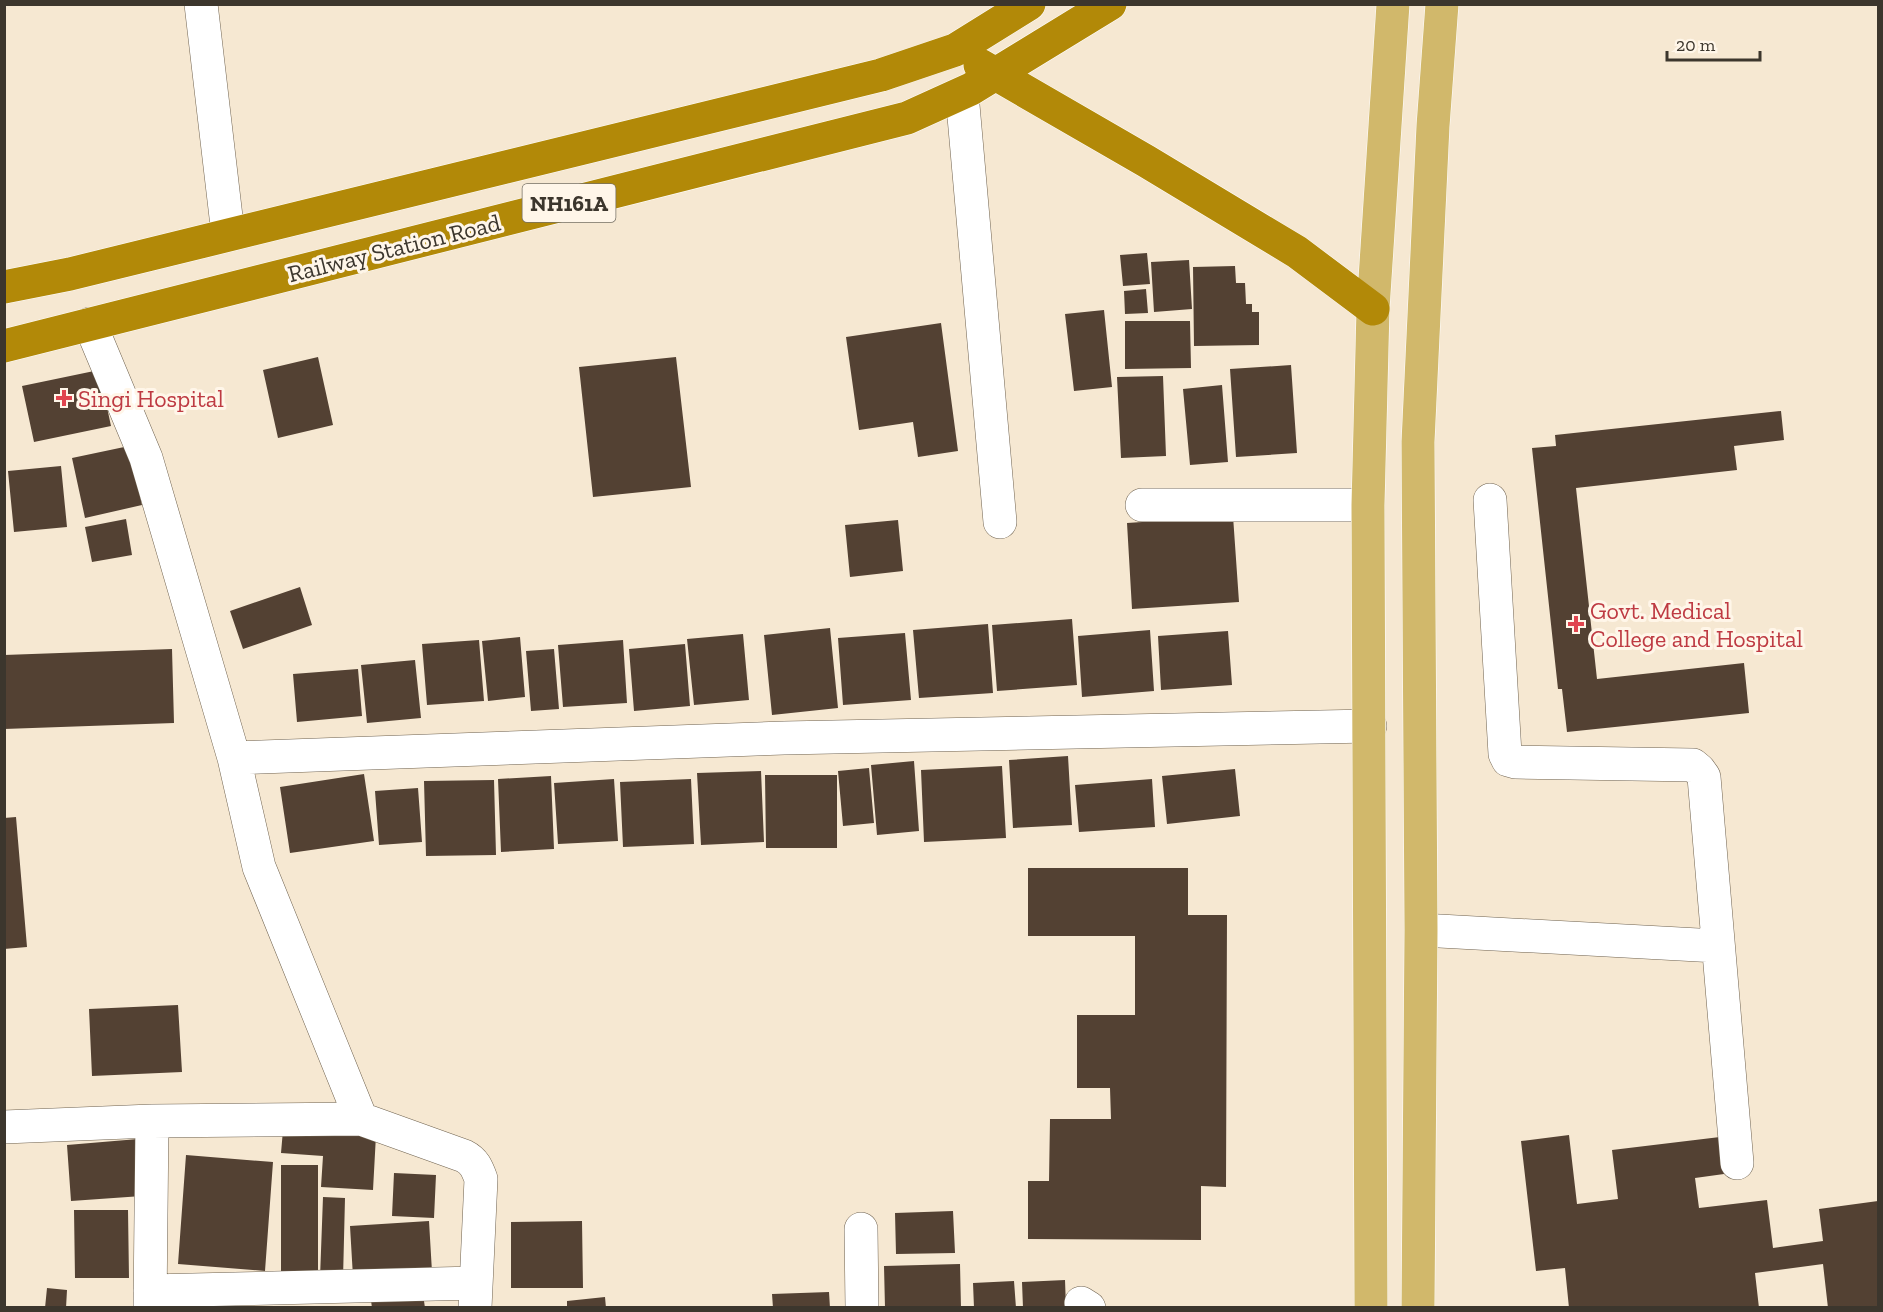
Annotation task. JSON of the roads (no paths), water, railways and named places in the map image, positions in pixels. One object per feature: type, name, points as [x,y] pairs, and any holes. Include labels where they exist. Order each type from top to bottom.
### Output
[{"type":"highway","name":"NH161A","points":[[4,287],[70,274],[881,75],[955,50],[1029,4]]},
{"type":"highway","name":"Railway Station Road","points":[[4,346],[907,118],[962,94],[1110,4]]},
{"type":"highway","points":[[955,50],[1297,252],[1373,309]]},
{"type":"main road","points":[[1371,1308],[1368,505],[1373,309],[1393,4]]},
{"type":"main road","points":[[1418,1308],[1421,930],[1418,442],[1433,126],[1442,4]]},
{"type":"street","points":[[201,4],[228,234]]},
{"type":"street","points":[[962,94],[1000,522]]},
{"type":"street","points":[[90,324],[146,458],[234,758],[259,867],[361,1119]]},
{"type":"street","points":[[1490,500],[1505,754],[1508,760],[1515,762],[1693,765],[1704,777],[1737,1162]]},
{"type":"street","points":[[1142,505],[1368,505]]},
{"type":"street","points":[[234,758],[784,738],[1370,726]]},
{"type":"street","points":[[1421,930],[1717,946]]},
{"type":"street","points":[[4,1127],[152,1120],[361,1119],[464,1156],[476,1167],[481,1179],[475,1295],[150,1300],[152,1120]]},
{"type":"street","points":[[861,1229],[862,1308]]},
{"type":"place","name":"Singi Hospital","points":[[64,398]]},
{"type":"place","name":"Govt. Medical College and Hospital","points":[[1576,624]]}]
